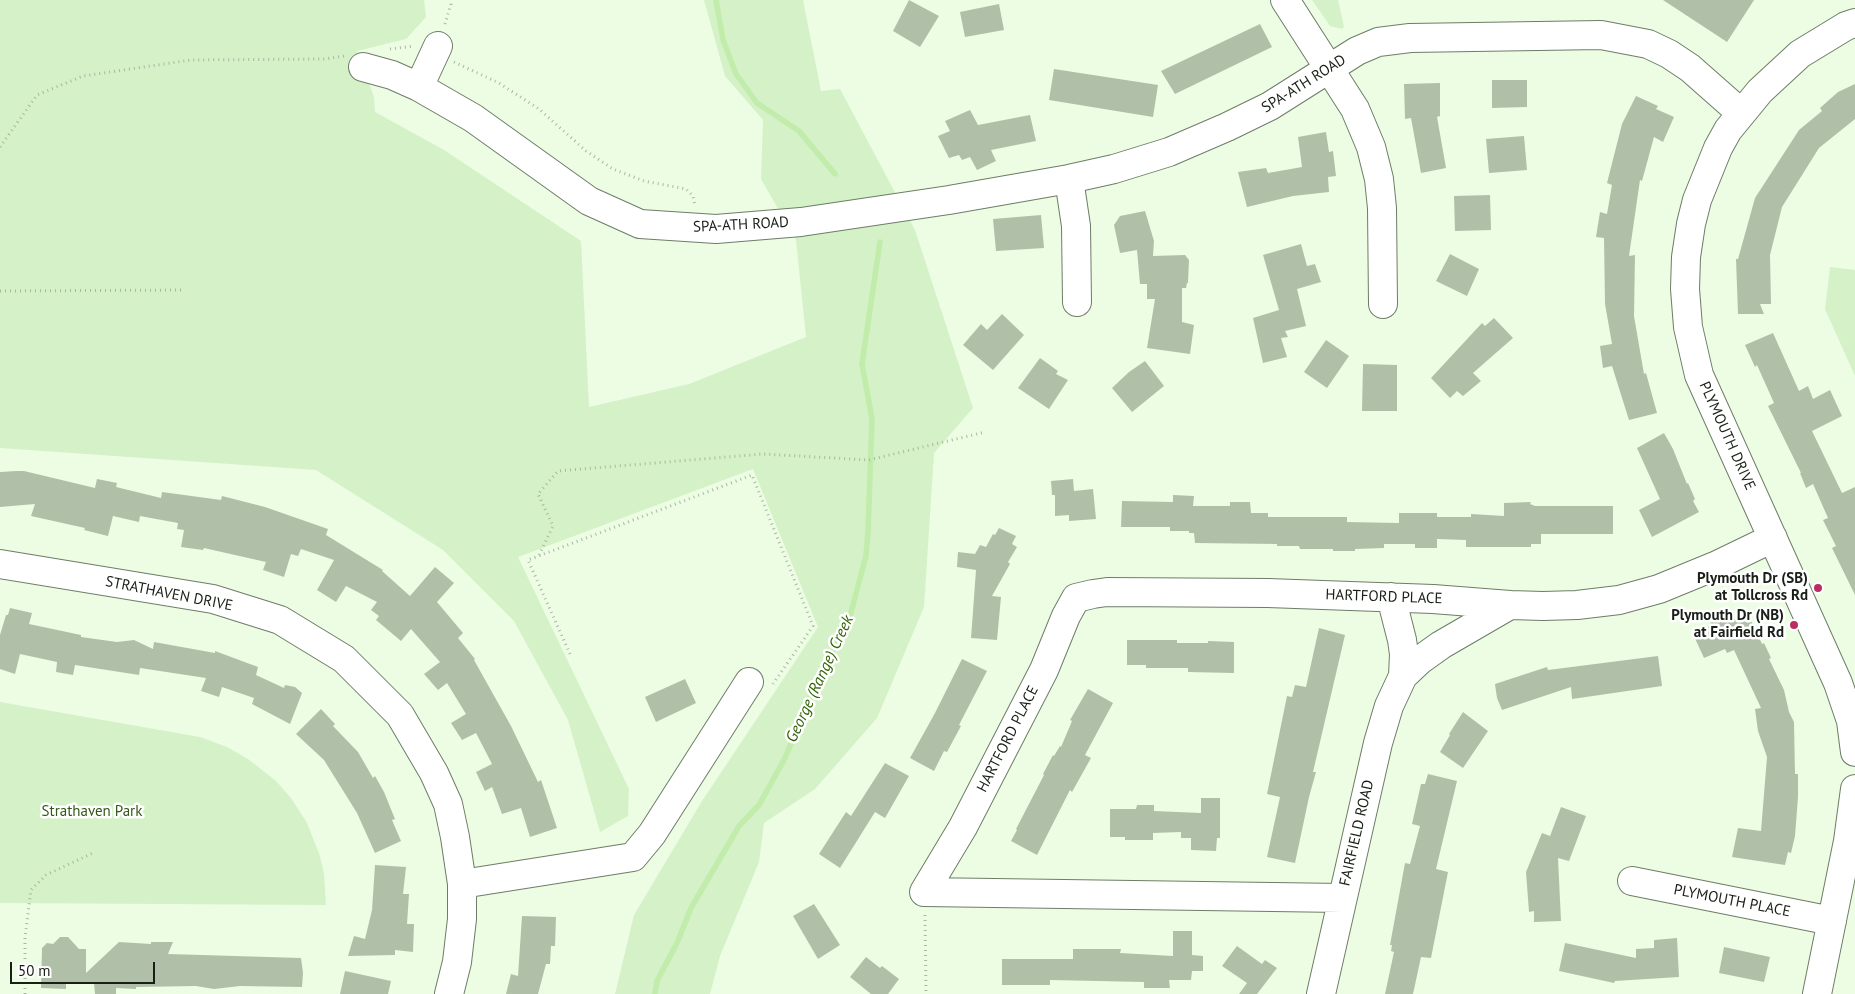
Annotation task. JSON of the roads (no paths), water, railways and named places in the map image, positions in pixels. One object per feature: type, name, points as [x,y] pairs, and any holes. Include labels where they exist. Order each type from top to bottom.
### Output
[{"type":"street","points":[[1285,0],[1355,109],[1371,147],[1379,179],[1382,208],[1383,304]]},
{"type":"street","name":"PLYMOUTH DRIVE","points":[[1855,23],[1846,26],[1800,54],[1760,92],[1728,130],[1718,148],[1691,224],[1686,257],[1685,289],[1688,327],[1699,375],[1773,538],[1847,679],[1855,752]]},
{"type":"street","name":"SPA-ATH ROAD","points":[[366,57],[392,75],[419,87],[473,118],[589,201],[640,224],[716,229],[801,222],[949,200],[1069,179],[1114,169],[1169,152],[1219,131],[1270,106],[1357,51],[1378,42],[1410,38],[1601,35],[1648,44],[1669,54],[1690,68],[1741,113]]},
{"type":"street","points":[[419,87],[435,51]]},
{"type":"street","points":[[1069,179],[1076,226],[1077,302]]},
{"type":"street","name":"FAIRFIELD ROAD","points":[[1321,994],[1378,743],[1389,706],[1403,676],[1420,660],[1441,645],[1488,616],[1510,605],[1577,605],[1618,600],[1659,590],[1716,566],[1773,538]]},
{"type":"street","name":"STRATHAVEN DRIVE","points":[[0,564],[213,599],[280,620],[344,659],[400,715],[434,773],[448,804],[462,884],[462,919],[449,994]]},
{"type":"street","name":"HARTFORD PLACE","points":[[1342,898],[924,892],[967,818],[1044,670],[1066,616],[1076,598],[1107,592],[1268,593],[1391,597],[1510,605]]},
{"type":"street","name":"FAIRFIELD ROAD","points":[[1391,597],[1402,640],[1404,654],[1403,676]]},
{"type":"street","points":[[462,884],[633,857],[652,834],[759,686]]},
{"type":"street","points":[[1817,994],[1848,841],[1855,789]]},
{"type":"street","name":"PLYMOUTH PLACE","points":[[1632,881],[1832,921]]},
{"type":"waterway","name":"George (Range) Creek","points":[[716,0],[723,40],[736,74],[757,103],[799,131],[835,174]]},
{"type":"waterway","name":"George (Range) Creek","points":[[655,994],[657,981],[677,943],[691,908],[739,826],[759,805],[785,758],[815,685],[849,620],[866,556],[868,532],[872,419],[862,364],[880,242]]},
{"type":"place","name":"Plymouth Dr (SB) at Tollcross Rd","points":[[1818,588]]},
{"type":"place","name":"Plymouth Dr (NB) at Fairfield Rd","points":[[1794,625]]},
{"type":"park label","name":"Strathaven Park","points":[[92,812]]}]
